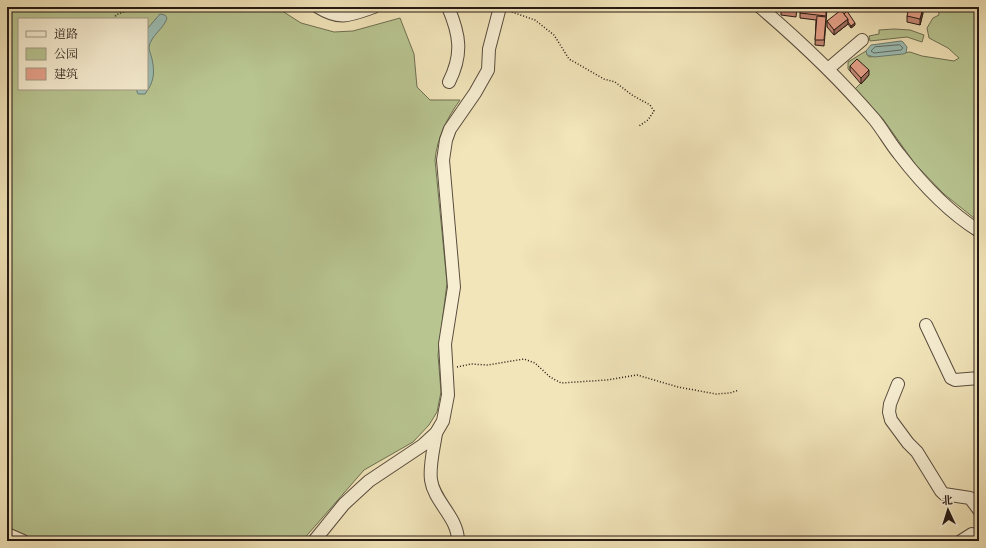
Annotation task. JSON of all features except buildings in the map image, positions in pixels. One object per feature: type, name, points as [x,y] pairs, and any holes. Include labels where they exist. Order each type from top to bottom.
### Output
[{"type":"street","points":[[318,7],[327,13],[339,16],[351,15],[374,7]]},
{"type":"street","points":[[448,7],[456,26],[459,49],[455,69],[449,82]]},
{"type":"street","points":[[760,7],[800,41],[828,69],[875,120],[898,154],[949,210],[979,231]]},
{"type":"street","points":[[314,541],[344,504],[369,481],[423,445],[436,433],[443,421],[446,409],[447,389],[445,344],[454,287],[443,160],[446,140],[450,129],[475,93],[488,70],[489,49],[502,8]]},
{"type":"street","points":[[828,69],[862,40]]},
{"type":"street","points":[[926,325],[951,378],[955,380],[979,378]]},
{"type":"street","points":[[898,384],[890,404],[889,412],[891,420],[908,443],[917,452],[940,491],[944,494],[970,498],[979,510]]},
{"type":"street","points":[[436,433],[431,480],[435,491],[455,523],[458,541]]},
{"type":"street","points":[[7,534],[23,541]]},
{"type":"street","points":[[962,541],[972,534]]},
{"type":"path","points":[[114,18],[116,15],[135,7]]},
{"type":"path","points":[[502,8],[535,20],[554,35],[569,59],[604,79],[615,82],[650,105],[654,111],[648,120],[639,126]]},
{"type":"path","points":[[445,368],[471,364],[488,365],[524,359],[535,363],[550,377],[561,383],[607,380],[637,375],[678,387],[716,394],[730,393],[739,390]]},
{"type":"green space","points":[[7,7],[276,7],[301,23],[334,32],[353,31],[400,18],[414,54],[417,87],[430,100],[460,100],[443,128],[435,160],[447,283],[438,355],[441,392],[437,412],[429,425],[413,442],[364,470],[302,541],[35,541],[7,527]]},
{"type":"green space","points":[[938,7],[979,7],[979,222],[944,194],[915,164],[883,119],[855,89],[869,75],[857,64],[850,71],[848,69],[848,62],[866,51],[869,57],[910,52],[922,56],[954,61],[959,58],[948,48],[929,38],[927,28],[933,18],[939,15]]},
{"type":"green space","points":[[879,30],[910,30],[924,35],[922,42],[907,37],[870,41],[869,36],[879,34]]},
{"type":"water","points":[[160,14],[165,15],[167,18],[150,43],[149,47],[152,59],[153,77],[148,89],[148,28]]},
{"type":"water","points":[[901,41],[907,47],[906,53],[874,57],[867,55],[866,51],[871,45]]},
{"type":"water","points":[[136,90],[147,90],[145,94],[138,94]]}]
